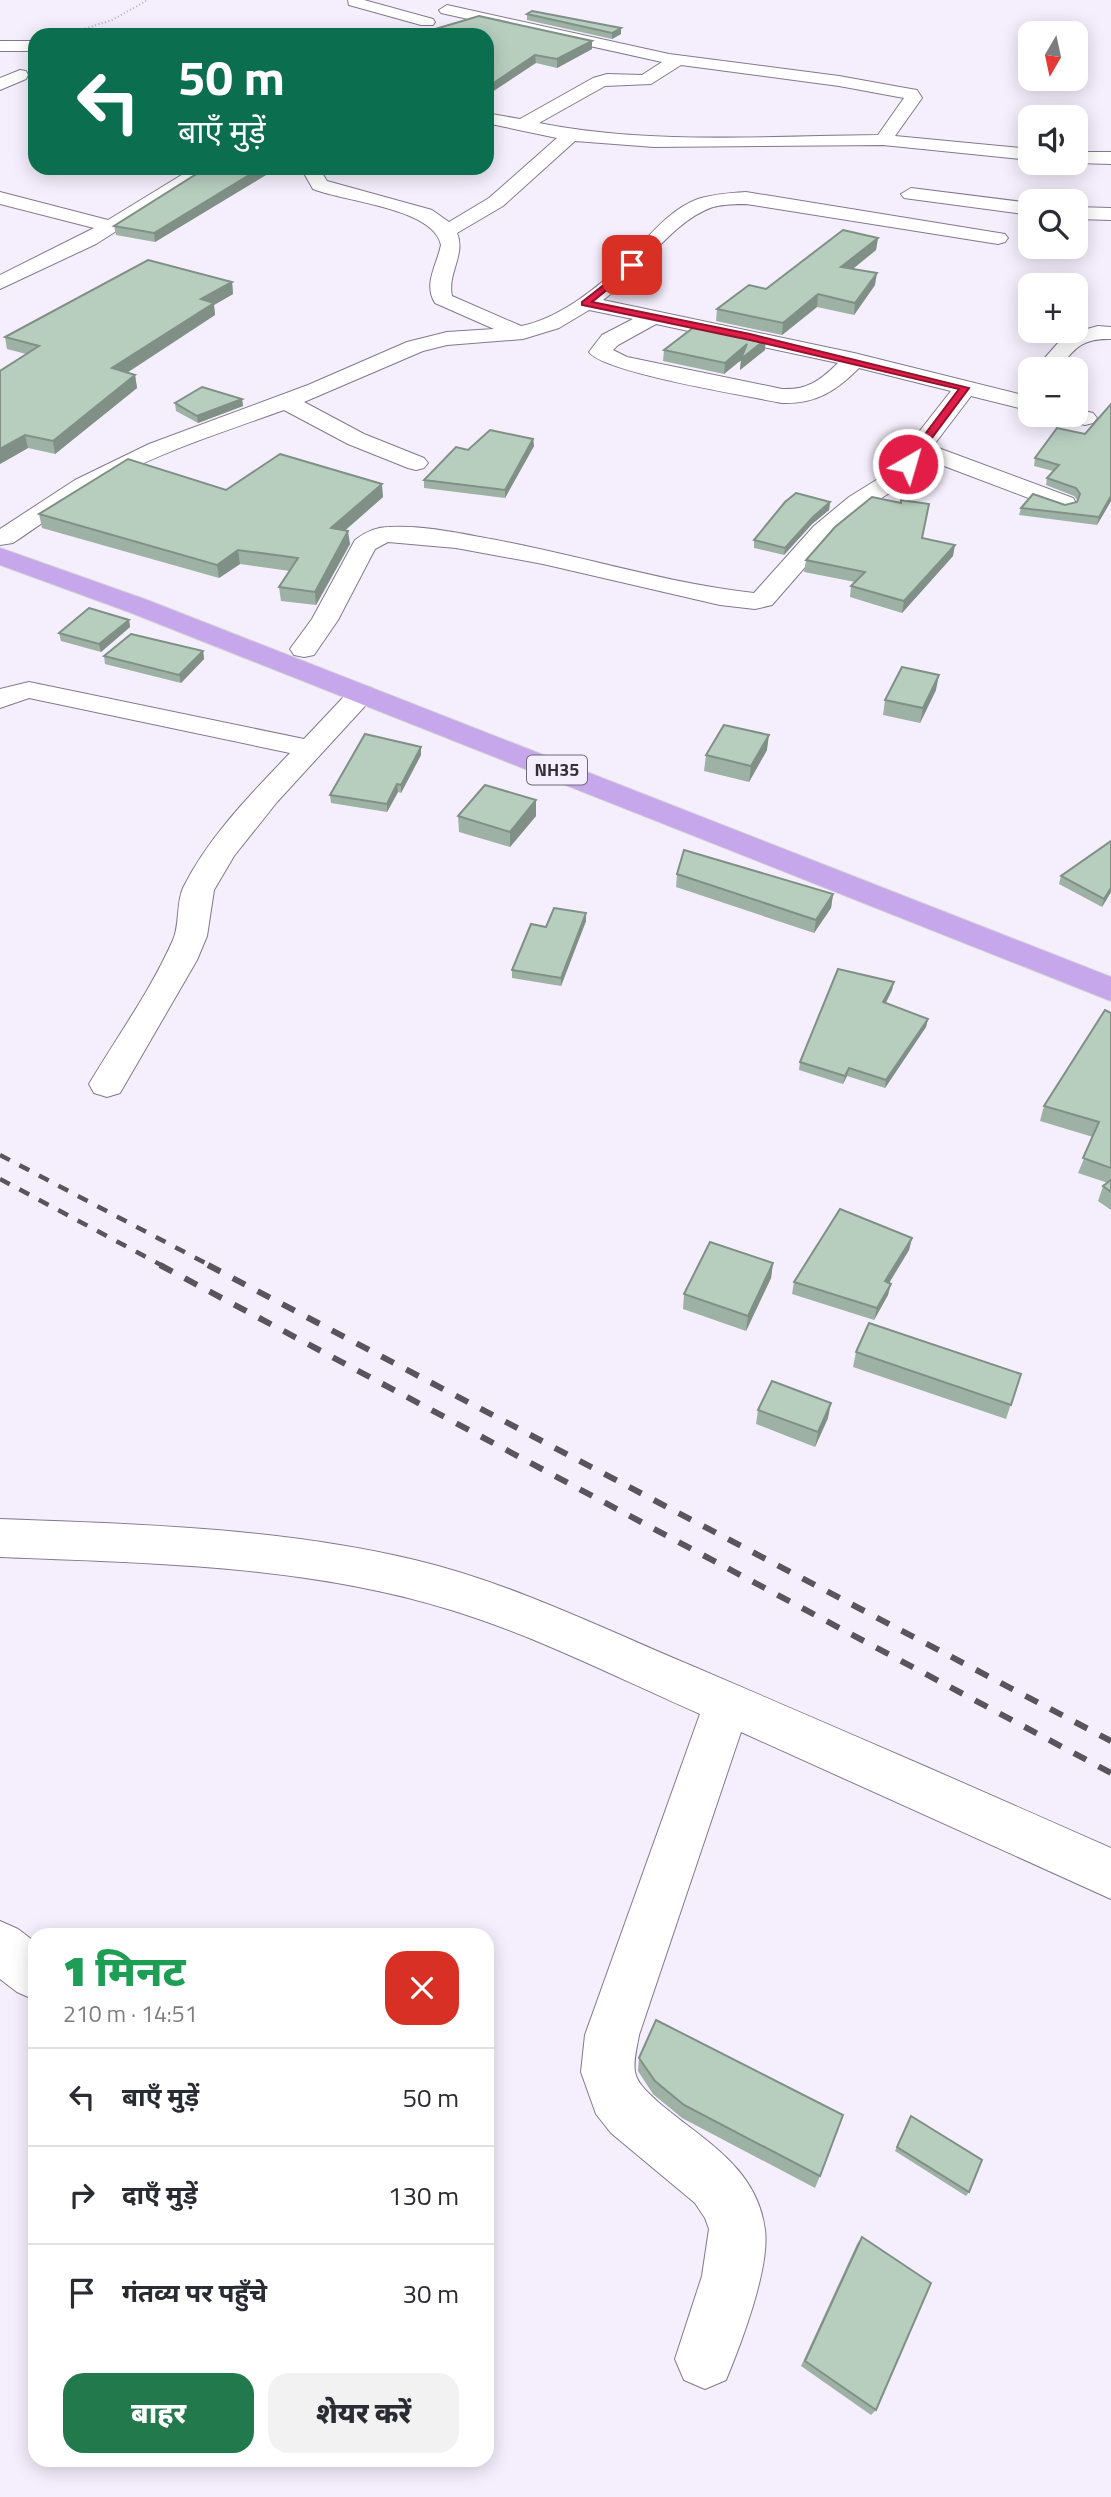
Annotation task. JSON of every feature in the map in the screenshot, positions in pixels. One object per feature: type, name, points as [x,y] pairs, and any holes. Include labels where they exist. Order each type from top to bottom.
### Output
[{"type":"highway","name":"NH35","points":[[1,543],[304,649],[1111,966]]},
{"type":"highway","name":"NH35","points":[[1,543],[138,606],[1111,990]]},
{"type":"street","points":[[415,28],[462,0]]},
{"type":"street","points":[[354,2],[428,22]]},
{"type":"street","points":[[447,10],[678,60],[830,79],[911,94],[913,98],[883,140]]},
{"type":"street","points":[[0,47],[28,46]]},
{"type":"street","points":[[521,126],[599,82],[607,79],[645,80],[678,60]]},
{"type":"street","points":[[0,85],[20,75]]},
{"type":"street","points":[[494,120],[571,135],[654,142],[883,140],[1018,154]]},
{"type":"street","points":[[447,231],[496,202],[571,135]]},
{"type":"street","points":[[745,164],[755,142]]},
{"type":"street","points":[[890,220],[948,147]]},
{"type":"street","points":[[1088,157],[1111,158]]},
{"type":"street","points":[[0,283],[112,227],[195,175]]},
{"type":"street","points":[[314,175],[320,185],[330,189],[425,214],[438,221],[447,231],[451,250],[441,282],[439,293],[442,299],[523,332]]},
{"type":"street","points":[[1,543],[83,485],[112,469],[431,341],[469,335],[523,332],[548,325],[615,282],[694,206],[725,190],[746,198],[998,237]]},
{"type":"street","points":[[911,194],[1018,207]]},
{"type":"street","points":[[0,198],[112,227]]},
{"type":"street","points":[[1088,213],[1111,214]]},
{"type":"street","points":[[586,303],[854,360],[1018,401]]},
{"type":"street","points":[[653,317],[610,340],[600,352],[621,362],[782,396],[801,397],[814,395],[826,387],[854,360]]},
{"type":"street","points":[[1057,357],[1076,336],[1090,331],[1111,333]]},
{"type":"street","points":[[708,381],[750,337]]},
{"type":"street","points":[[304,649],[325,620],[364,545],[373,538],[388,534],[456,540],[543,556],[720,597],[742,601],[763,599],[823,531],[858,502],[895,479],[965,388]]},
{"type":"street","points":[[285,401],[356,439],[416,463]]},
{"type":"street","points":[[920,449],[1064,503]]},
{"type":"street","points":[[0,699],[29,690],[310,749]]},
{"type":"street","points":[[107,1084],[180,960],[191,936],[198,890],[221,852],[267,796],[362,694]]},
{"type":"street","points":[[0,1538],[132,1543],[296,1558],[417,1581],[528,1617],[881,1769],[1111,1874]]},
{"type":"street","points":[[705,2358],[731,2278],[737,2229],[724,2192],[700,2168],[661,2140],[622,2105],[608,2073],[612,2035],[727,1703]]},
{"type":"street","points":[[0,1947],[28,1969]]},
{"type":"path","points":[[87,28],[112,20],[148,0]]},
{"type":"building","points":[[532,11],[621,28],[612,33],[527,14]]},
{"type":"building","points":[[479,16],[592,41],[557,59],[535,55],[494,83],[494,28],[439,28]]},
{"type":"building","points":[[195,175],[249,175],[154,233],[114,226]]},
{"type":"building","points":[[843,230],[878,238],[841,267],[877,273],[855,303],[818,294],[783,323],[717,309],[749,285],[766,289]]},
{"type":"building","points":[[148,260],[232,282],[201,299],[214,303],[112,368],[135,375],[53,441],[25,435],[0,449],[0,371],[39,346],[5,337]]},
{"type":"building","points":[[698,324],[766,339],[741,359],[747,344],[725,363],[664,350]]},
{"type":"building","points":[[202,387],[242,399],[197,416],[175,403]]},
{"type":"building","points":[[1111,404],[1111,496],[1099,517],[1021,508],[1033,494],[1065,505],[1077,502],[1080,494],[1076,488],[1047,478],[1059,465],[1035,458],[1057,428],[1085,434]]},
{"type":"building","points":[[490,430],[533,439],[505,490],[424,480],[456,447],[468,450]]},
{"type":"building","points":[[280,454],[382,484],[331,528],[348,531],[315,592],[279,587],[298,558],[238,550],[217,565],[39,514],[128,459],[226,490]]},
{"type":"building","points":[[796,493],[830,502],[785,548],[754,540],[785,502]]},
{"type":"building","points":[[872,497],[901,503],[901,500],[929,504],[922,538],[955,545],[904,601],[851,586],[865,572],[806,560],[835,527]]},
{"type":"building","points":[[89,608],[129,620],[99,644],[59,633]]},
{"type":"building","points":[[131,634],[203,651],[179,675],[104,656]]},
{"type":"building","points":[[902,667],[939,675],[923,708],[885,700]]},
{"type":"building","points":[[724,725],[769,735],[751,766],[706,755]]},
{"type":"building","points":[[365,734],[421,747],[401,785],[397,784],[387,804],[330,795]]},
{"type":"building","points":[[485,785],[536,800],[510,832],[458,816]]},
{"type":"building","points":[[1111,841],[1111,888],[1104,899],[1061,876]]},
{"type":"building","points":[[684,850],[833,894],[816,920],[677,874]]},
{"type":"building","points":[[554,908],[586,913],[561,978],[512,970],[531,924],[546,927]]},
{"type":"building","points":[[838,969],[894,982],[883,1002],[928,1019],[886,1080],[849,1068],[845,1076],[800,1062]]},
{"type":"building","points":[[1105,1010],[1111,1013],[1111,1168],[1083,1158],[1099,1122],[1044,1106]]},
{"type":"building","points":[[1111,1180],[1111,1192],[1103,1186]]},
{"type":"building","points":[[840,1209],[912,1238],[885,1281],[891,1284],[877,1308],[794,1282]]},
{"type":"building","points":[[710,1242],[773,1263],[748,1316],[684,1294]]},
{"type":"building","points":[[869,1323],[1021,1374],[1011,1405],[856,1352]]},
{"type":"building","points":[[772,1381],[831,1403],[818,1432],[758,1410]]},
{"type":"building","points":[[656,2020],[843,2115],[820,2176],[684,2105],[655,2081],[639,2058]]},
{"type":"building","points":[[911,2116],[982,2160],[969,2192],[897,2147]]},
{"type":"building","points":[[862,2237],[931,2283],[876,2410],[805,2361]]},
{"type":"railway","points":[[0,1155],[211,1266]]},
{"type":"railway","points":[[0,1179],[163,1266]]},
{"type":"railway","points":[[160,1265],[1111,1773]]},
{"type":"railway","points":[[208,1265],[1111,1741]]},
{"type":"route","points":[[632,265],[615,282],[586,303],[854,360],[965,388],[908,464]]}]
